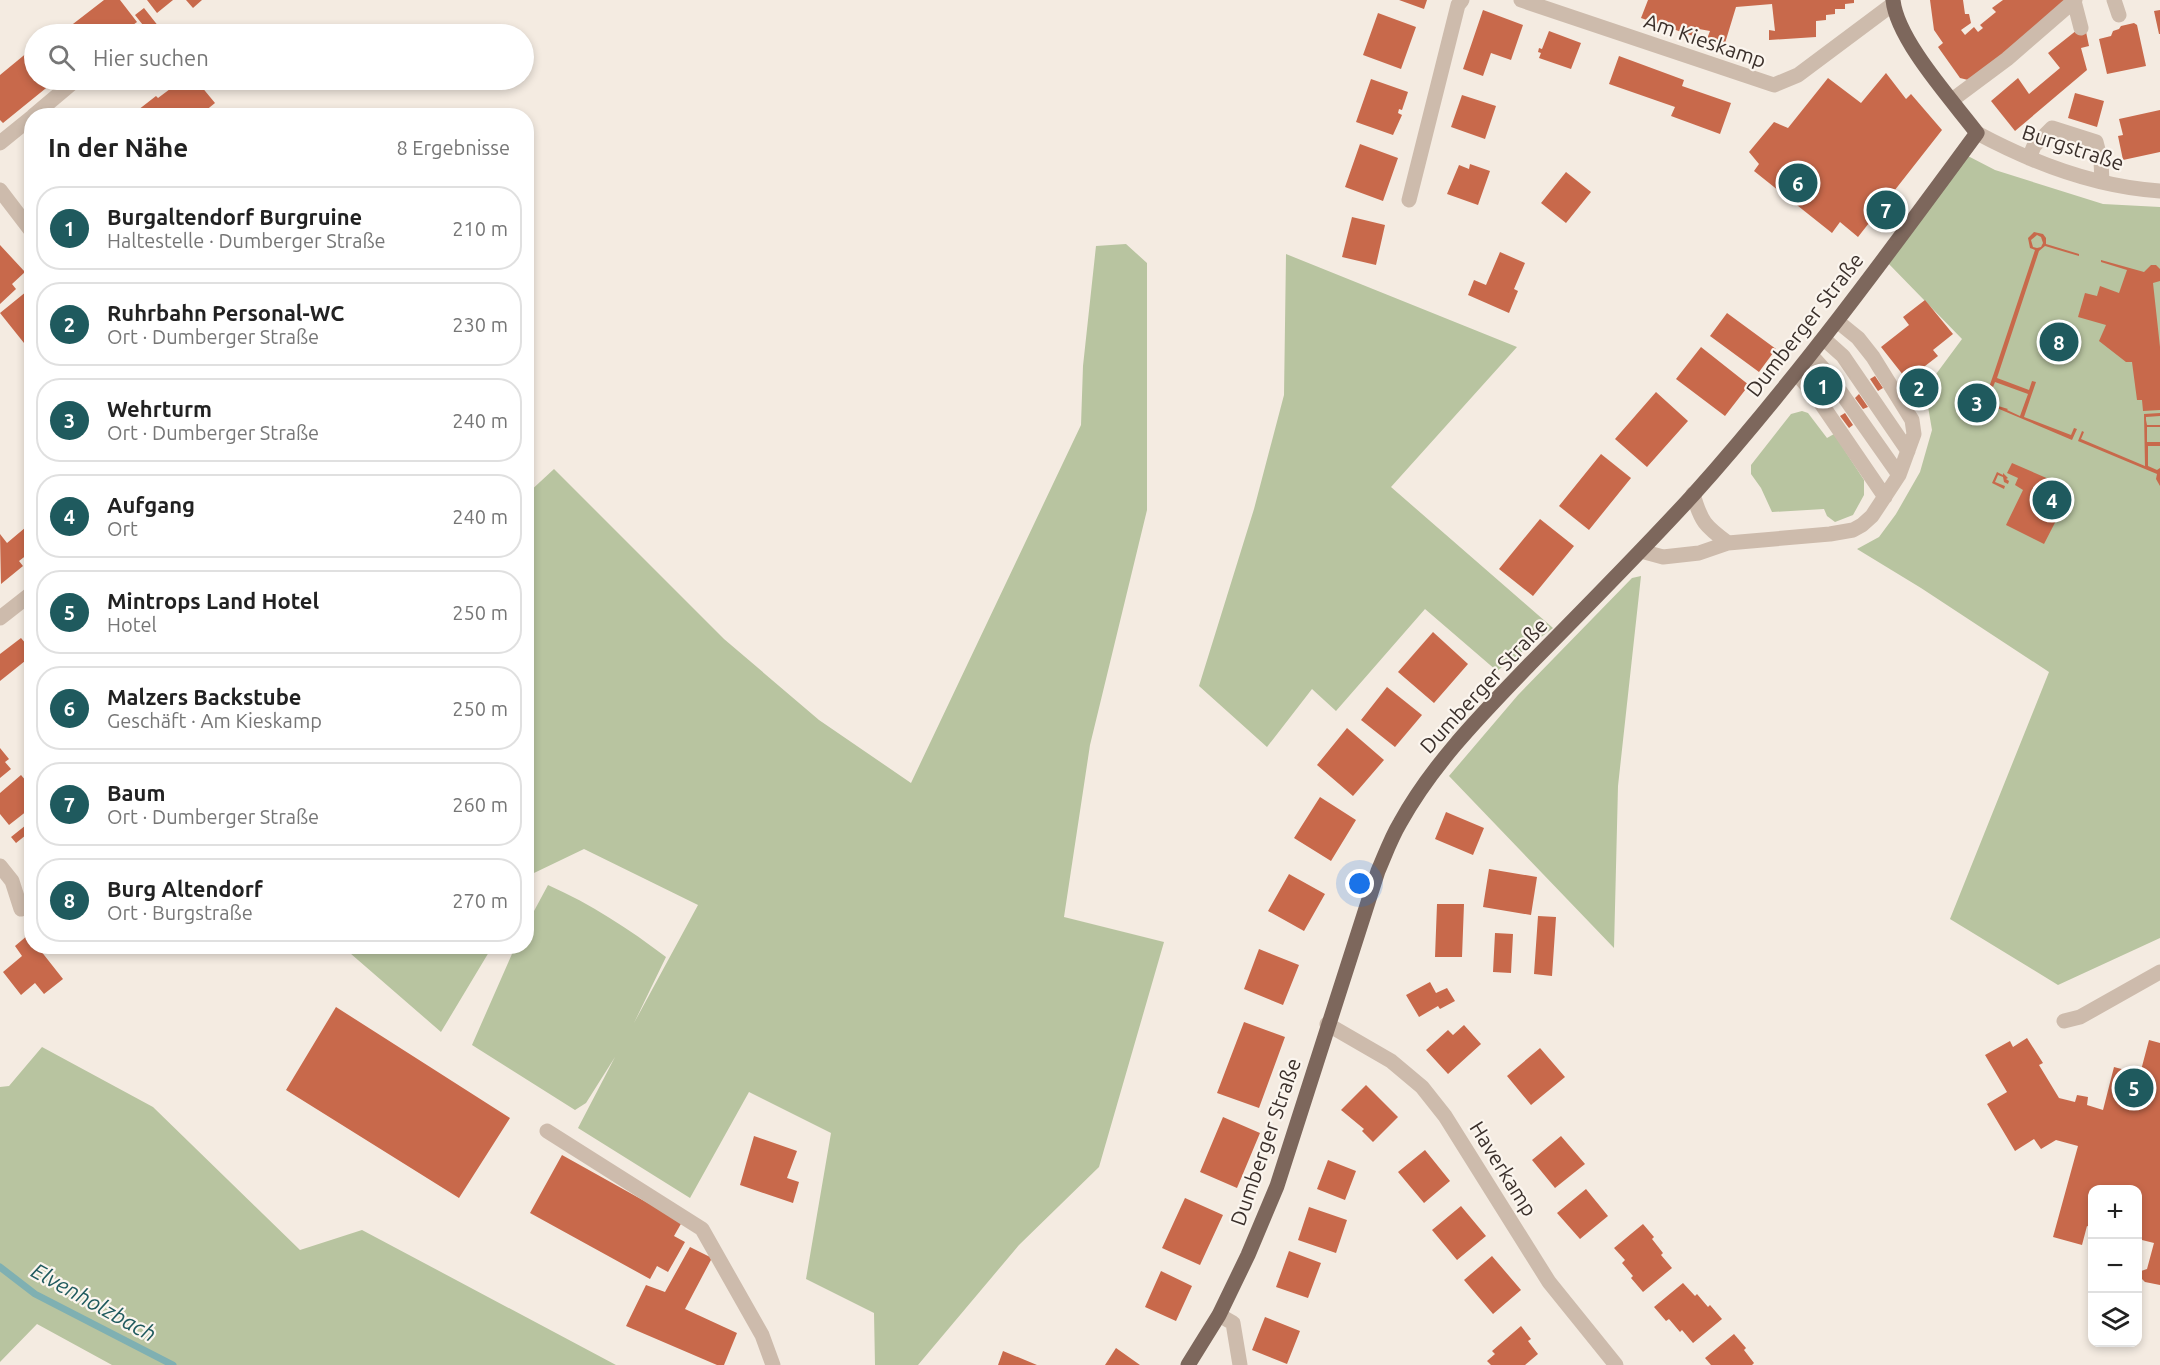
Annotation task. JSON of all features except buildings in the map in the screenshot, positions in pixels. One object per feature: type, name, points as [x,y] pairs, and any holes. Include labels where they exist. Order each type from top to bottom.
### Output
[{"type":"main road","points":[[1893,2],[1902,30],[1914,50],[1977,133]]},
{"type":"main road","name":"Dumberger Straße","points":[[1188,1365],[1219,1315],[1248,1255],[1277,1186],[1327,1024],[1378,871],[1400,824],[1430,777],[1502,694],[1693,494],[1796,373],[1824,339],[1977,133]]},
{"type":"street","points":[[1409,200],[1458,4],[1462,0]]},
{"type":"street","name":"Am Kieskamp","points":[[1521,0],[1774,86],[1798,75],[1893,2]]},
{"type":"street","points":[[1952,100],[2007,59],[2075,1],[2081,28]]},
{"type":"street","points":[[42,108],[64,90]]},
{"type":"street","points":[[0,143],[24,123]]},
{"type":"street","points":[[2029,158],[2034,146],[2052,128],[2096,142],[2101,161],[2102,182]]},
{"type":"street","name":"Burgstraße","points":[[1977,133],[2029,158],[2102,182],[2160,191]]},
{"type":"street","points":[[0,190],[24,222]]},
{"type":"street","points":[[1641,551],[1663,557],[1699,553],[1728,543],[1830,534],[1853,530],[1872,516],[1899,475],[1914,434],[1912,420],[1873,357],[1858,338],[1837,321]]},
{"type":"street","points":[[1824,339],[1843,356],[1908,451]]},
{"type":"street","points":[[1811,355],[1828,374],[1899,475]]},
{"type":"street","points":[[1796,373],[1816,396],[1885,497]]},
{"type":"street","points":[[1693,494],[1700,518],[1728,543]]},
{"type":"street","points":[[0,618],[24,599]]},
{"type":"street","points":[[0,866],[12,881],[21,909]]},
{"type":"street","points":[[2064,1021],[2080,1017],[2160,972]]},
{"type":"street","name":"Haverkamp","points":[[1327,1024],[1391,1061],[1422,1087],[1445,1116],[1549,1282],[1616,1365]]},
{"type":"street","points":[[547,1131],[702,1229],[762,1335],[773,1365]]},
{"type":"street","points":[[1219,1315],[1233,1323],[1240,1365]]},
{"type":"green space","points":[[1966,155],[1995,170],[2103,204],[2160,207],[2160,938],[2058,985],[1950,919],[2049,672],[1857,549],[1879,537],[1896,514],[1920,472],[1932,430],[1925,389],[1962,339],[1886,261]]},
{"type":"green space","points":[[1126,244],[1147,263],[1147,510],[1090,745],[1064,917],[1164,942],[1099,1167],[1019,1245],[918,1365],[875,1365],[874,1313],[806,1279],[831,1133],[749,1092],[690,1198],[578,1128],[615,1057],[586,1103],[575,1110],[472,1045],[512,954],[534,954],[534,911],[548,885],[609,918],[666,957],[634,1023],[698,905],[584,849],[534,873],[534,488],[554,469],[724,639],[819,720],[911,783],[1081,425],[1083,366],[1096,246]]},
{"type":"green space","points":[[1286,254],[1517,347],[1391,487],[1553,628],[1497,671],[1425,609],[1336,711],[1312,689],[1267,747],[1199,686],[1254,509],[1284,395]]},
{"type":"green space","points":[[1802,411],[1808,413],[1827,438],[1834,434],[1864,480],[1864,495],[1853,515],[1835,522],[1827,516],[1824,509],[1772,512],[1761,488],[1751,474],[1751,465],[1791,414]]},
{"type":"green space","points":[[1641,576],[1618,786],[1614,948],[1449,776],[1518,695],[1632,578]]},
{"type":"green space","points":[[351,954],[488,954],[441,1032]]},
{"type":"green space","points":[[42,1047],[153,1107],[300,1250],[362,1230],[616,1365],[112,1365],[37,1324],[0,1362],[0,1087],[9,1086]]},
{"type":"waterway","name":"Elvenholzbach","points":[[0,1267],[35,1294],[173,1365]]},
{"type":"place","name":"Malzers Backstube","points":[[1798,183]]},
{"type":"place","name":"Baum","points":[[1886,210]]},
{"type":"place","name":"Burg Altendorf","points":[[2059,342]]},
{"type":"place","name":"Burgaltendorf Burgruine","points":[[1823,386]]},
{"type":"place","name":"Ruhrbahn Personal-WC","points":[[1919,388]]},
{"type":"place","name":"Wehrturm","points":[[1977,403]]},
{"type":"place","name":"Aufgang","points":[[2052,500]]},
{"type":"place","name":"Mintrops Land Hotel","points":[[2134,1088]]}]
